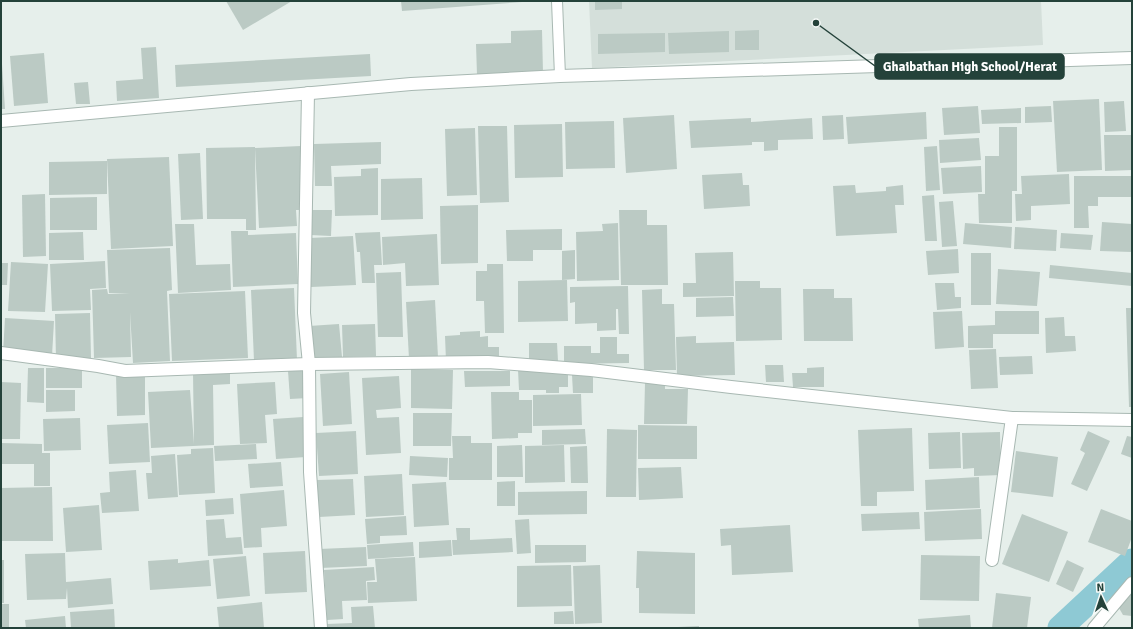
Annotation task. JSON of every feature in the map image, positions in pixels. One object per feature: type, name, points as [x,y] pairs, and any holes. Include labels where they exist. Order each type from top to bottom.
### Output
[{"type":"street","points":[[1,121],[411,84],[560,76],[1132,58]]},
{"type":"street","points":[[308,93],[304,313],[309,364],[310,472],[321,628]]},
{"type":"street","points":[[1,353],[125,371],[309,364],[488,362],[591,370],[1012,418],[1132,420]]},
{"type":"street","points":[[992,560],[1012,418]]},
{"type":"street","points":[[1094,628],[1132,583]]},
{"type":"lane","points":[[557,1],[560,76]]},
{"type":"shaded area","points":[[589,1],[1041,1],[1043,45],[592,68]]},
{"type":"building","points":[[226,1],[292,1],[243,30]]},
{"type":"building","points":[[401,1],[522,1],[522,2],[402,11]]},
{"type":"building","points":[[595,1],[622,1],[622,9],[595,10]]},
{"type":"building","points":[[542,30],[543,73],[477,75],[476,44],[511,43],[511,31]]},
{"type":"building","points":[[759,30],[759,50],[735,50],[735,31]]},
{"type":"building","points":[[729,31],[729,52],[669,54],[668,33]]},
{"type":"building","points":[[665,33],[665,52],[598,54],[598,34]]},
{"type":"building","points":[[156,47],[159,98],[117,101],[116,81],[143,79],[141,48]]},
{"type":"building","points":[[44,53],[48,103],[14,106],[10,56]]},
{"type":"building","points":[[370,54],[371,76],[176,87],[175,65]]},
{"type":"building","points":[[2,64],[5,109],[1,109]]},
{"type":"building","points":[[88,82],[90,104],[76,104],[74,83]]},
{"type":"building","points":[[1099,99],[1102,170],[1057,172],[1053,101]]},
{"type":"building","points":[[1124,101],[1126,131],[1105,132],[1104,102]]},
{"type":"building","points":[[978,106],[980,133],[944,135],[942,108]]},
{"type":"building","points":[[1051,106],[1052,122],[1025,123],[1025,107]]},
{"type":"building","points":[[1021,108],[1021,123],[982,124],[981,110]]},
{"type":"building","points":[[926,112],[927,139],[848,144],[846,117]]},
{"type":"building","points":[[674,115],[677,169],[626,173],[623,118]]},
{"type":"building","points":[[843,115],[844,139],[823,140],[822,116]]},
{"type":"building","points":[[751,118],[751,122],[812,118],[813,139],[778,140],[778,150],[764,151],[764,142],[752,142],[752,145],[691,148],[689,121]]},
{"type":"building","points":[[614,121],[615,168],[566,169],[565,122]]},
{"type":"building","points":[[562,124],[563,177],[515,178],[514,125]]},
{"type":"building","points":[[478,126],[507,126],[509,202],[480,203]]},
{"type":"building","points":[[999,127],[1017,127],[1017,191],[1012,191],[1012,223],[979,223],[978,194],[985,194],[985,156],[999,156]]},
{"type":"building","points":[[475,128],[477,195],[447,196],[445,129]]},
{"type":"building","points":[[1104,135],[1132,135],[1132,170],[1105,171]]},
{"type":"building","points":[[979,138],[981,160],[940,163],[939,140]]},
{"type":"building","points":[[381,142],[381,164],[331,166],[332,186],[315,186],[314,144]]},
{"type":"building","points":[[301,146],[303,210],[296,210],[297,226],[259,228],[255,148]]},
{"type":"building","points":[[937,146],[940,190],[926,191],[924,147]]},
{"type":"building","points":[[255,147],[256,230],[246,230],[246,219],[207,219],[206,148]]},
{"type":"building","points":[[200,153],[203,219],[181,220],[178,154]]},
{"type":"building","points":[[169,157],[173,246],[111,249],[107,159]]},
{"type":"building","points":[[107,161],[107,194],[49,195],[49,162]]},
{"type":"building","points":[[981,166],[982,192],[943,194],[941,168]]},
{"type":"building","points":[[378,168],[378,215],[335,216],[334,177],[361,176],[361,169]]},
{"type":"building","points":[[742,173],[743,185],[749,185],[750,206],[704,209],[702,175]]},
{"type":"building","points":[[1069,174],[1070,204],[1031,206],[1031,220],[1016,221],[1015,194],[1022,194],[1021,176]]},
{"type":"building","points":[[1074,176],[1132,176],[1132,197],[1098,197],[1098,206],[1088,206],[1089,228],[1074,228]]},
{"type":"building","points":[[422,178],[423,219],[381,220],[381,179]]},
{"type":"building","points":[[855,185],[856,193],[886,191],[886,187],[903,185],[904,205],[895,205],[897,233],[836,236],[833,186]]},
{"type":"building","points":[[45,194],[46,256],[23,257],[22,195]]},
{"type":"building","points":[[934,195],[937,241],[925,241],[922,196]]},
{"type":"building","points":[[97,197],[97,230],[50,230],[50,198]]},
{"type":"building","points":[[953,201],[957,246],[942,247],[939,202]]},
{"type":"building","points":[[478,205],[478,263],[441,264],[440,206]]},
{"type":"building","points":[[311,210],[332,210],[331,236],[310,235]]},
{"type":"building","points":[[619,210],[647,210],[647,225],[667,225],[668,285],[621,285]]},
{"type":"building","points":[[1102,222],[1132,224],[1132,252],[1100,251]]},
{"type":"building","points":[[618,223],[619,280],[577,281],[576,232],[603,231],[602,224]]},
{"type":"building","points":[[965,223],[1012,227],[1011,248],[963,244]]},
{"type":"building","points":[[175,224],[194,224],[196,265],[230,264],[231,290],[178,293]]},
{"type":"building","points":[[1015,227],[1057,230],[1056,251],[1014,249]]},
{"type":"building","points":[[562,229],[562,250],[533,250],[533,261],[507,261],[506,230]]},
{"type":"building","points":[[231,231],[248,231],[248,235],[296,233],[298,284],[233,287]]},
{"type":"building","points":[[83,232],[84,260],[49,260],[49,233]]},
{"type":"building","points":[[380,232],[382,265],[374,265],[375,283],[362,283],[360,252],[357,252],[355,233]]},
{"type":"building","points":[[1061,233],[1093,235],[1091,250],[1060,248]]},
{"type":"building","points":[[437,234],[439,285],[406,286],[405,263],[383,265],[382,237]]},
{"type":"building","points":[[353,236],[356,285],[311,287],[309,238]]},
{"type":"building","points":[[170,248],[172,290],[167,291],[170,361],[133,363],[130,312],[131,357],[94,358],[92,290],[107,289],[108,294],[130,293],[109,293],[107,250]]},
{"type":"building","points":[[958,249],[959,273],[928,275],[926,251]]},
{"type":"building","points":[[575,250],[575,279],[562,280],[562,251]]},
{"type":"building","points":[[733,252],[734,296],[683,297],[683,283],[696,283],[695,253]]},
{"type":"building","points":[[971,253],[991,253],[991,305],[971,305]]},
{"type":"building","points":[[105,261],[106,288],[90,289],[91,310],[52,311],[50,264]]},
{"type":"building","points":[[11,262],[48,264],[45,312],[8,311]]},
{"type":"building","points":[[1,263],[8,263],[7,285],[1,285]]},
{"type":"building","points":[[487,264],[503,264],[504,333],[485,333],[484,301],[476,301],[476,271],[487,271]]},
{"type":"building","points":[[1050,265],[1132,273],[1132,286],[1049,278]]},
{"type":"building","points":[[998,269],[1040,272],[1037,306],[996,304]]},
{"type":"building","points":[[401,272],[403,337],[378,337],[376,273]]},
{"type":"building","points":[[567,280],[568,321],[518,322],[518,281]]},
{"type":"building","points":[[735,281],[760,281],[760,288],[781,288],[782,340],[736,341]]},
{"type":"building","points":[[935,283],[954,283],[955,297],[961,297],[961,308],[937,310]]},
{"type":"building","points":[[628,286],[629,334],[619,334],[618,309],[616,309],[616,330],[597,331],[597,323],[575,324],[575,302],[570,303],[570,287]]},
{"type":"building","points":[[294,288],[297,360],[254,361],[251,290]]},
{"type":"building","points":[[662,289],[662,304],[674,304],[676,370],[644,370],[642,290]]},
{"type":"building","points":[[803,289],[834,289],[834,298],[852,298],[853,341],[804,341]]},
{"type":"building","points":[[245,291],[248,358],[172,361],[169,294]]},
{"type":"building","points":[[733,297],[734,316],[696,317],[696,298]]},
{"type":"building","points":[[435,300],[438,357],[409,359],[406,302]]},
{"type":"building","points":[[1126,308],[1132,308],[1132,407],[1129,407]]},
{"type":"building","points":[[962,311],[964,347],[935,349],[933,312]]},
{"type":"building","points":[[995,311],[1039,311],[1039,334],[993,334],[993,348],[968,348],[968,326],[995,325]]},
{"type":"building","points":[[90,313],[91,358],[56,359],[55,314]]},
{"type":"building","points":[[1064,317],[1065,336],[1075,336],[1076,351],[1046,353],[1045,318]]},
{"type":"building","points":[[5,318],[54,321],[52,356],[3,353]]},
{"type":"building","points":[[339,324],[342,357],[312,359],[309,326]]},
{"type":"building","points":[[375,324],[376,356],[343,357],[342,325]]},
{"type":"building","points":[[480,331],[480,337],[488,336],[488,347],[499,347],[499,359],[446,361],[445,336],[460,335],[460,332]]},
{"type":"building","points":[[696,336],[696,343],[734,342],[735,375],[677,376],[676,337]]},
{"type":"building","points":[[600,337],[617,337],[617,354],[629,354],[629,363],[564,364],[564,346],[591,346],[591,353],[600,353]]},
{"type":"building","points":[[529,343],[557,343],[558,361],[529,362]]},
{"type":"building","points":[[996,349],[998,388],[971,389],[969,350]]},
{"type":"building","points":[[1032,356],[1033,374],[1000,375],[999,357]]},
{"type":"building","points":[[765,365],[783,365],[784,382],[766,382]]},
{"type":"building","points":[[824,367],[824,387],[793,387],[792,373],[807,373],[807,368]]},
{"type":"building","points":[[28,368],[44,368],[44,403],[27,402]]},
{"type":"building","points":[[46,368],[82,368],[82,388],[46,388]]},
{"type":"building","points":[[411,369],[453,370],[452,409],[411,408]]},
{"type":"building","points":[[306,370],[308,398],[290,399],[288,371]]},
{"type":"building","points":[[518,370],[568,373],[568,387],[559,387],[559,393],[546,393],[546,390],[519,390]]},
{"type":"building","points":[[464,371],[510,371],[510,386],[465,387]]},
{"type":"building","points":[[230,372],[230,384],[213,385],[214,445],[151,448],[148,392],[190,390],[194,444],[193,373]]},
{"type":"building","points":[[349,372],[352,424],[323,426],[320,374]]},
{"type":"building","points":[[116,374],[145,374],[145,415],[117,416]]},
{"type":"building","points":[[572,375],[593,375],[593,393],[573,393]]},
{"type":"building","points":[[399,376],[401,408],[376,410],[377,418],[399,417],[401,453],[366,455],[362,378]]},
{"type":"building","points":[[1,382],[21,383],[20,439],[1,439]]},
{"type":"building","points":[[275,382],[277,414],[265,415],[267,443],[240,444],[237,384]]},
{"type":"building","points":[[645,383],[665,383],[665,389],[688,389],[687,424],[644,424]]},
{"type":"building","points":[[46,390],[75,390],[75,411],[46,412]]},
{"type":"building","points":[[491,392],[519,392],[519,400],[532,400],[532,433],[518,433],[518,438],[492,439]]},
{"type":"building","points":[[581,394],[582,425],[533,426],[533,395]]},
{"type":"building","points":[[413,413],[452,413],[451,446],[413,446]]},
{"type":"building","points":[[303,417],[306,457],[276,459],[273,419]]},
{"type":"building","points":[[80,418],[81,450],[44,451],[43,419]]},
{"type":"building","points":[[148,423],[150,462],[109,464],[107,425]]},
{"type":"building","points":[[638,425],[697,426],[697,459],[638,459]]},
{"type":"building","points":[[912,428],[914,491],[877,492],[877,506],[861,506],[858,430]]},
{"type":"building","points":[[585,429],[586,444],[542,445],[542,430]]},
{"type":"building","points":[[607,429],[637,430],[636,497],[606,497]]},
{"type":"building","points":[[356,431],[358,474],[319,476],[316,433]]},
{"type":"building","points":[[1088,431],[1110,441],[1087,491],[1071,484],[1085,453],[1080,450]]},
{"type":"building","points":[[960,432],[961,468],[929,469],[928,433]]},
{"type":"building","points":[[1000,432],[1001,475],[974,476],[974,468],[963,469],[962,433]]},
{"type":"building","points":[[452,436],[471,436],[471,443],[492,443],[492,480],[449,480],[449,458],[453,458]]},
{"type":"building","points":[[1127,436],[1132,437],[1132,458],[1121,454]]},
{"type":"building","points":[[1,443],[42,444],[42,453],[50,453],[50,486],[34,486],[34,464],[1,464]]},
{"type":"building","points":[[256,444],[257,459],[215,461],[214,446]]},
{"type":"building","points":[[522,445],[523,477],[497,477],[497,446]]},
{"type":"building","points":[[564,445],[565,482],[525,483],[525,446]]},
{"type":"building","points":[[587,446],[588,483],[571,483],[570,447]]},
{"type":"building","points":[[213,448],[215,493],[179,495],[177,455],[191,454],[191,449]]},
{"type":"building","points":[[1016,451],[1058,457],[1053,497],[1011,492]]},
{"type":"building","points":[[175,454],[178,497],[148,499],[146,473],[152,473],[151,456]]},
{"type":"building","points":[[410,456],[448,458],[447,477],[409,475]]},
{"type":"building","points":[[281,462],[283,486],[250,488],[248,464]]},
{"type":"building","points":[[681,467],[683,498],[639,500],[638,468]]},
{"type":"building","points":[[136,470],[139,511],[102,513],[100,493],[110,492],[109,472]]},
{"type":"building","points":[[402,474],[404,515],[366,517],[364,476]]},
{"type":"building","points":[[979,477],[980,508],[926,510],[925,480]]},
{"type":"building","points":[[353,479],[355,515],[319,517],[317,480]]},
{"type":"building","points":[[515,481],[515,506],[497,506],[497,482]]},
{"type":"building","points":[[446,482],[449,525],[414,527],[412,484]]},
{"type":"building","points":[[52,487],[53,541],[1,541],[1,488]]},
{"type":"building","points":[[284,490],[287,526],[261,528],[262,547],[244,548],[240,494]]},
{"type":"building","points":[[587,491],[587,514],[518,515],[518,492]]},
{"type":"building","points":[[233,498],[234,514],[206,516],[205,500]]},
{"type":"building","points":[[99,505],[102,550],[66,552],[63,508]]},
{"type":"building","points":[[981,509],[982,539],[925,541],[924,512]]},
{"type":"building","points":[[1101,509],[1132,521],[1132,537],[1125,556],[1088,542]]},
{"type":"building","points":[[919,512],[920,529],[862,531],[861,514]]},
{"type":"building","points":[[1022,514],[1068,532],[1049,582],[1002,564]]},
{"type":"building","points":[[406,516],[407,535],[380,536],[380,543],[367,544],[365,519]]},
{"type":"building","points":[[224,519],[226,538],[241,537],[243,554],[208,556],[206,520]]},
{"type":"building","points":[[529,519],[531,553],[517,554],[515,520]]},
{"type":"building","points":[[790,525],[793,572],[732,575],[731,545],[721,546],[720,529]]},
{"type":"building","points":[[456,528],[470,528],[470,540],[512,538],[513,552],[453,555],[452,540],[457,540]]},
{"type":"building","points":[[451,540],[452,556],[419,558],[419,542]]},
{"type":"building","points":[[413,542],[414,556],[368,559],[367,545]]},
{"type":"building","points":[[535,545],[586,545],[586,562],[535,563]]},
{"type":"building","points":[[366,547],[367,566],[320,568],[319,549]]},
{"type":"building","points":[[305,551],[307,592],[265,594],[263,553]]},
{"type":"building","points":[[637,551],[695,553],[695,614],[639,613],[639,588],[636,588]]},
{"type":"building","points":[[65,553],[66,582],[111,578],[113,604],[68,608],[67,588],[66,599],[27,600],[25,554]]},
{"type":"building","points":[[921,555],[980,556],[979,601],[920,600]]},
{"type":"building","points":[[246,556],[250,596],[217,599],[213,559]]},
{"type":"building","points":[[415,557],[417,601],[368,603],[367,582],[377,582],[375,559]]},
{"type":"building","points":[[178,559],[178,563],[209,560],[211,586],[150,590],[148,561]]},
{"type":"building","points":[[1,560],[4,560],[4,603],[1,603]]},
{"type":"building","points":[[1067,560],[1084,568],[1073,592],[1056,584]]},
{"type":"building","points":[[571,565],[572,606],[517,607],[517,566]]},
{"type":"building","points":[[600,565],[602,623],[575,624],[573,566]]},
{"type":"building","points":[[374,567],[375,580],[366,581],[367,600],[342,601],[343,619],[327,620],[324,570]]},
{"type":"building","points":[[996,593],[1031,597],[1027,628],[992,628]]},
{"type":"building","points":[[1132,593],[1132,616],[1123,615],[1119,608]]},
{"type":"building","points":[[262,602],[264,628],[219,628],[217,607]]},
{"type":"building","points":[[1,604],[9,604],[9,628],[1,628]]},
{"type":"building","points":[[373,606],[375,628],[327,628],[327,624],[352,623],[351,607]]},
{"type":"building","points":[[114,609],[115,628],[71,628],[70,612]]},
{"type":"building","points":[[573,611],[574,624],[554,624],[554,612]]},
{"type":"building","points":[[970,615],[971,628],[919,628],[918,619]]},
{"type":"building","points":[[65,616],[66,628],[26,628],[25,620]]},
{"type":"building","points":[[699,626],[699,628],[678,628],[678,627]]},
{"type":"waterway","points":[[1060,628],[1132,561]]},
{"type":"place","name":"Ghaibathan High School/Herat","points":[[816,23]]}]
